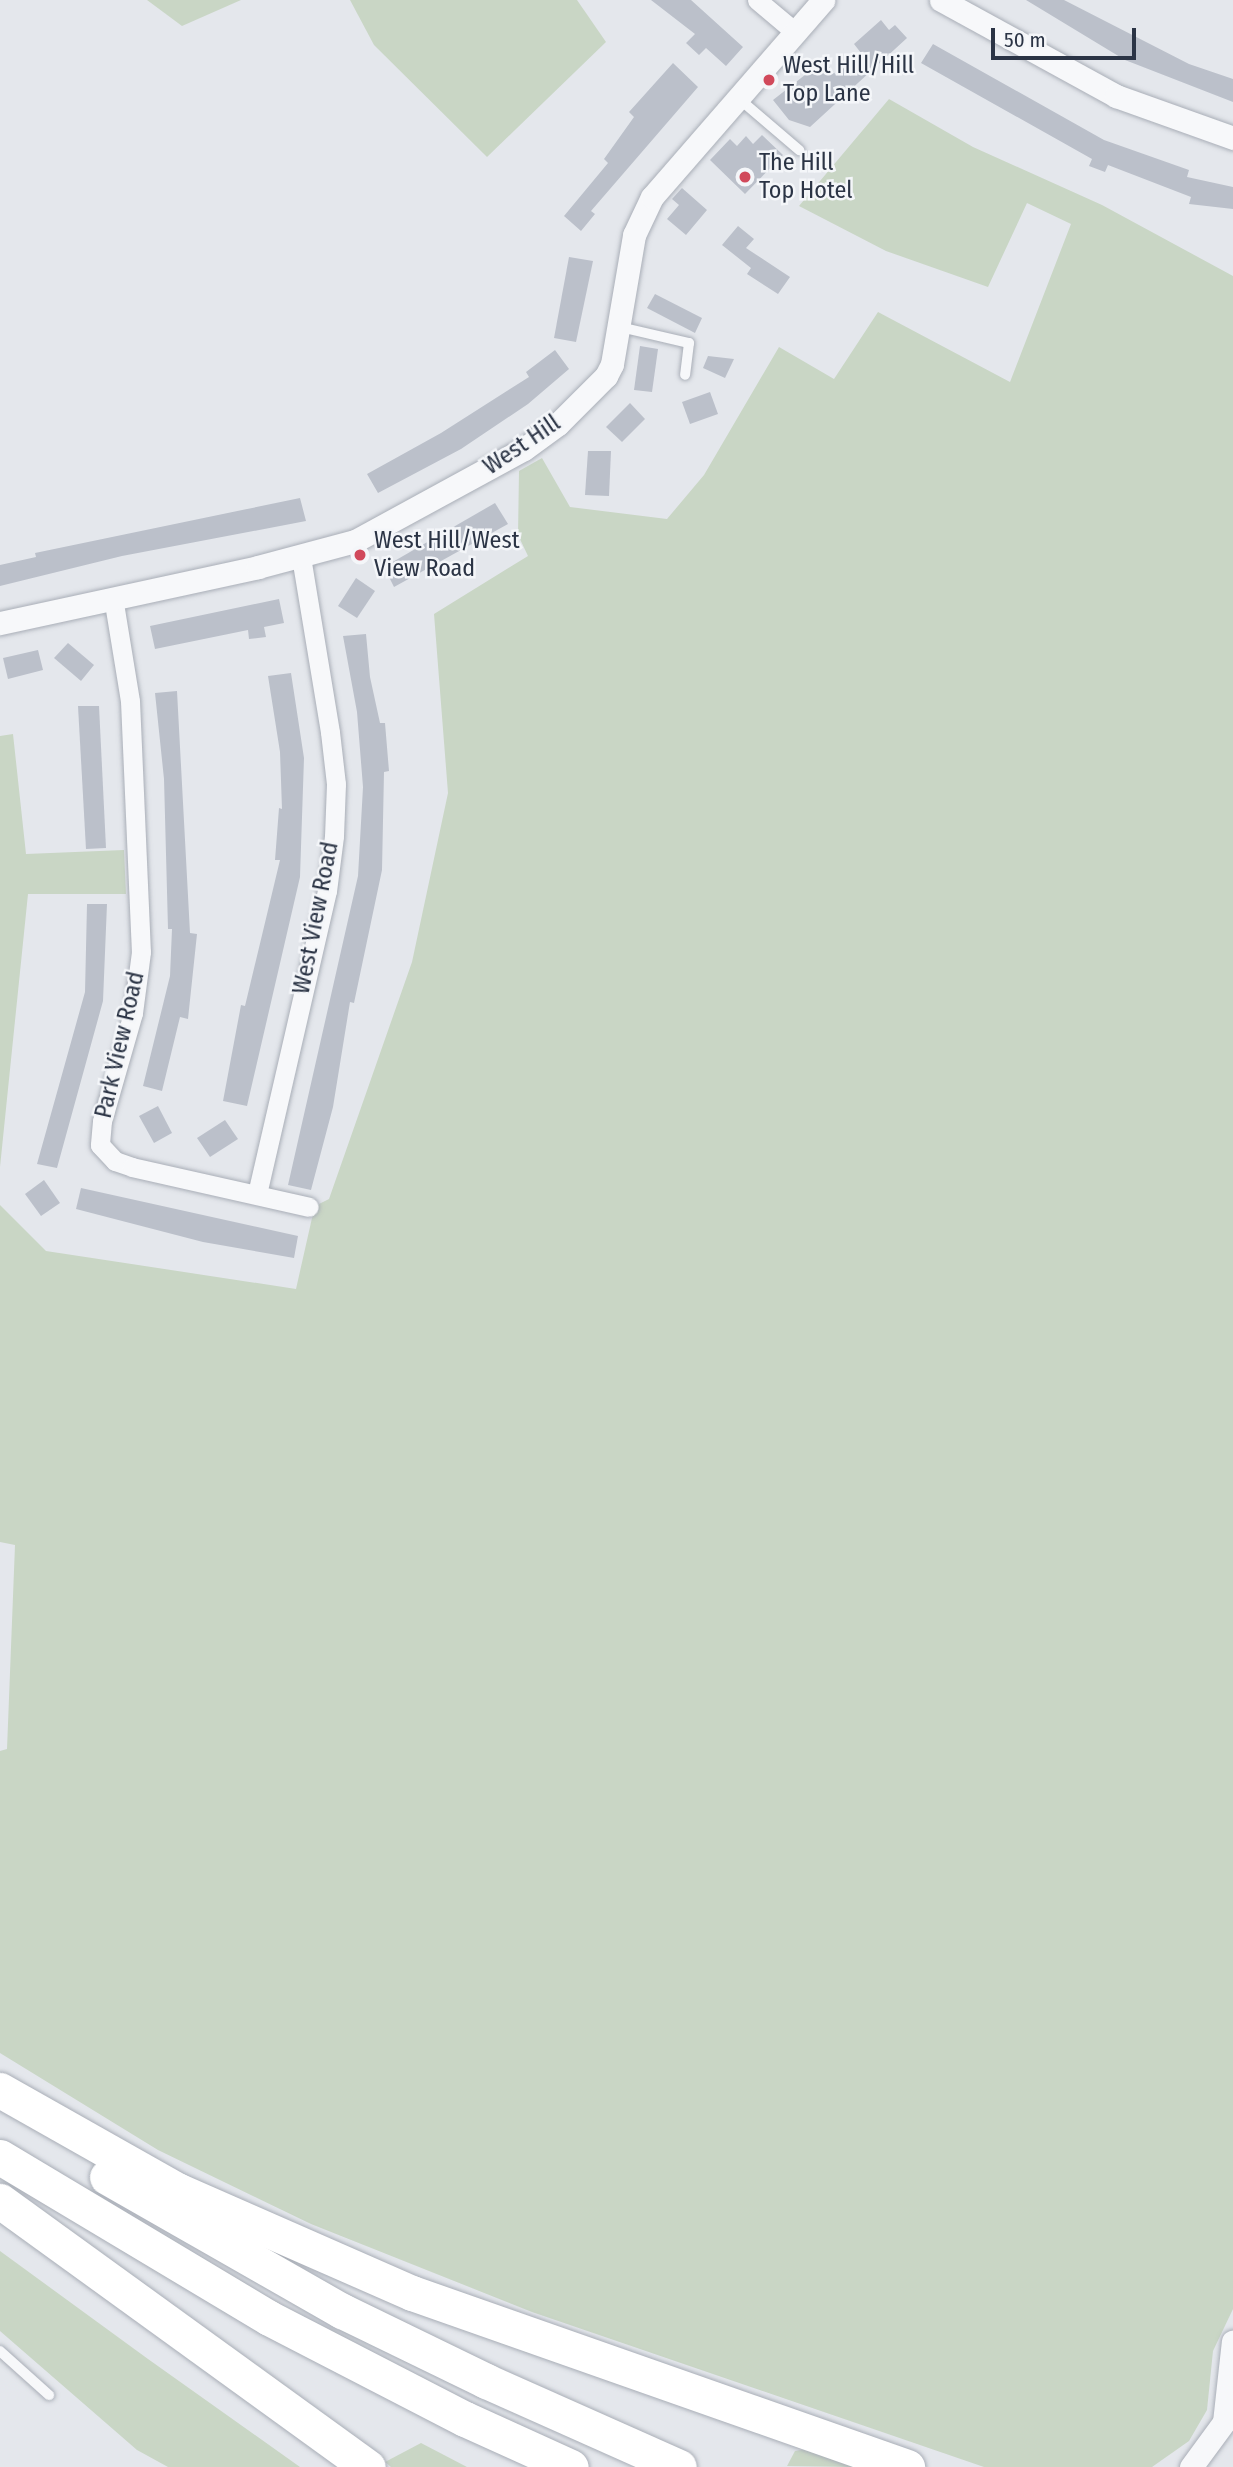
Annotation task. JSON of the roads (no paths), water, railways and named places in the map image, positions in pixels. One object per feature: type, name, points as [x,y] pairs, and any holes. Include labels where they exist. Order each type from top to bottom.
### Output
[{"type":"highway","points":[[0,2090],[177,2190],[412,2292],[906,2467]]},
{"type":"highway","points":[[0,2104],[80,2161],[187,2226],[330,2304],[486,2381],[679,2467]]},
{"type":"highway","points":[[0,2157],[269,2318],[466,2419],[572,2467]]},
{"type":"highway","points":[[0,2201],[368,2467]]},
{"type":"street","points":[[757,0],[794,31]]},
{"type":"street","name":"West Hill","points":[[0,623],[301,557],[380,530],[536,441],[606,376],[639,220],[669,174],[823,0]]},
{"type":"street","points":[[941,0],[1116,96],[1233,138]]},
{"type":"street","name":"West View Road","points":[[257,1194],[327,891],[334,836],[335,784],[330,732],[301,557]]},
{"type":"street","name":"Park View Road","points":[[113,597],[130,701],[141,952],[133,1013],[102,1121],[100,1144],[115,1161],[132,1167],[309,1207]]},
{"type":"street","points":[[1191,2467],[1229,2429],[1233,2341]]},
{"type":"lane","points":[[737,96],[799,149]]},
{"type":"lane","points":[[618,327],[689,343],[685,375]]},
{"type":"lane","points":[[0,2351],[49,2395]]},
{"type":"place","name":"West Hill/Hill Top Lane","points":[[769,80]]},
{"type":"place","name":"The Hill Top Hotel","points":[[745,177]]},
{"type":"place","name":"West Hill/West View Road","points":[[360,555]]}]
